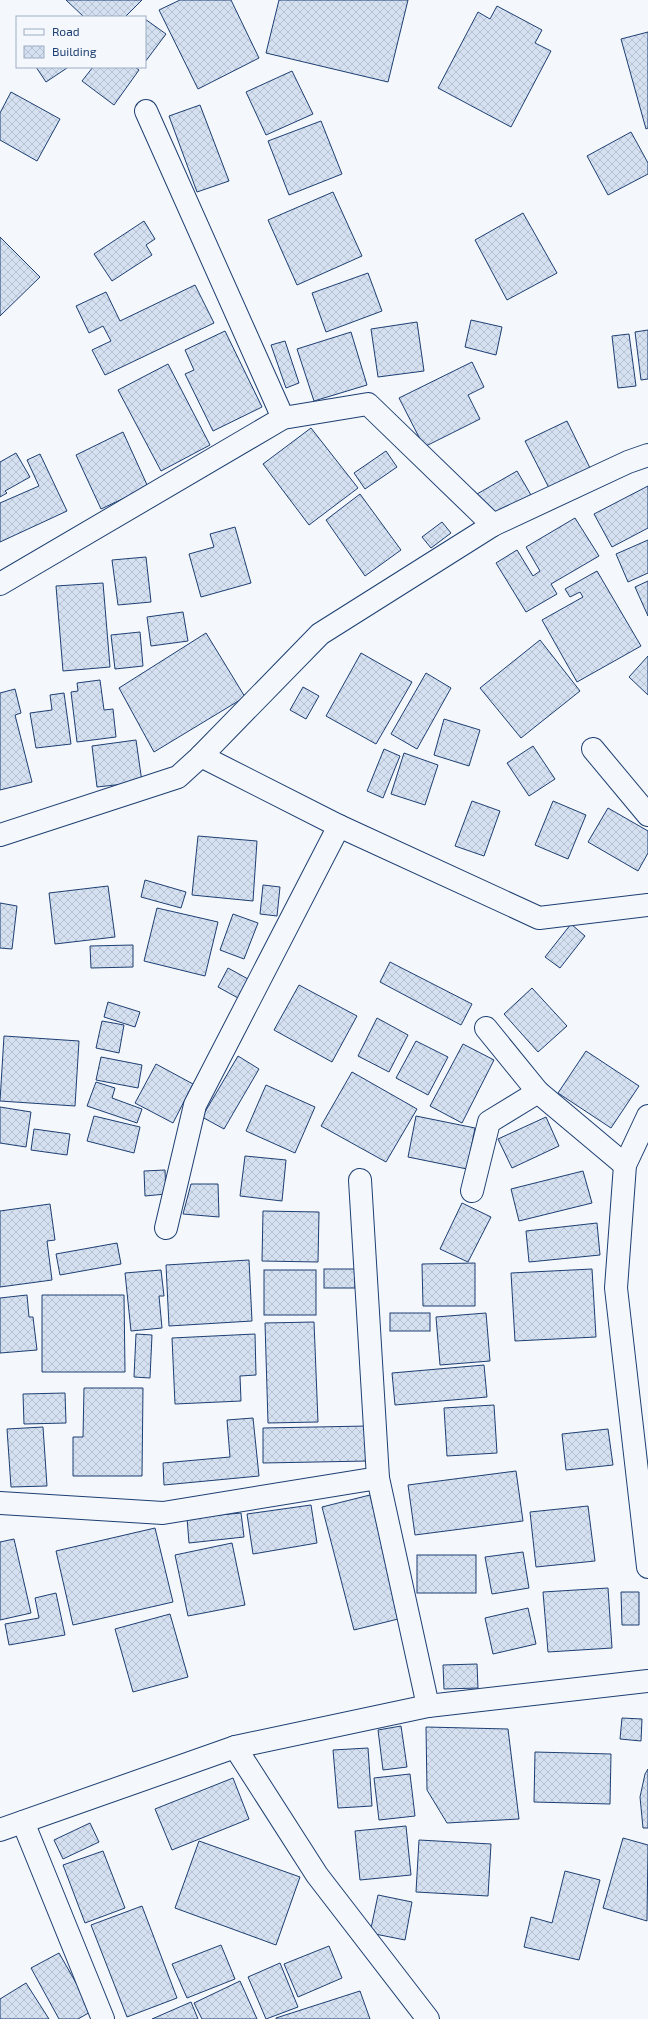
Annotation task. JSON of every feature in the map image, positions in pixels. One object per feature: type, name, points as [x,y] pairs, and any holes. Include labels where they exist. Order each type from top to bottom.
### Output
[{"type":"street","points":[[146,110],[283,418]]},
{"type":"street","points":[[0,584],[283,418],[368,404],[492,525]]},
{"type":"street","points":[[0,835],[178,777],[201,756],[320,634],[492,525],[628,462],[648,455]]},
{"type":"street","points":[[593,749],[648,816]]},
{"type":"street","points":[[201,756],[339,826],[539,918],[648,905]]},
{"type":"street","points":[[166,1228],[195,1105],[339,826]]},
{"type":"street","points":[[486,1028],[538,1092],[625,1165]]},
{"type":"street","points":[[472,1191],[489,1122],[538,1092]]},
{"type":"street","points":[[648,1116],[625,1165],[616,1288],[648,1567]]},
{"type":"street","points":[[360,1180],[378,1478],[428,1706]]},
{"type":"street","points":[[0,1503],[163,1513],[378,1478]]},
{"type":"street","points":[[0,1830],[235,1747],[428,1706],[648,1681]]},
{"type":"street","points":[[235,1747],[317,1875],[428,2019]]},
{"type":"street","points":[[22,1822],[103,2019]]},
{"type":"building","points":[[66,0],[142,0],[126,16],[83,16]]},
{"type":"building","points":[[180,0],[231,0],[259,58],[198,89],[159,10]]},
{"type":"building","points":[[279,0],[408,0],[388,82],[266,53]]},
{"type":"building","points":[[497,6],[542,30],[535,43],[551,51],[511,127],[438,88],[478,12],[490,19]]},
{"type":"building","points":[[146,20],[166,34],[146,61]]},
{"type":"building","points":[[648,32],[648,128],[646,129],[621,39]]},
{"type":"building","points":[[37,68],[67,68],[46,82]]},
{"type":"building","points":[[92,68],[136,68],[139,70],[114,105],[82,81]]},
{"type":"building","points":[[292,71],[313,114],[266,135],[246,92]]},
{"type":"building","points":[[11,92],[60,119],[37,161],[0,140],[0,113]]},
{"type":"building","points":[[200,105],[229,181],[197,192],[169,116]]},
{"type":"building","points":[[321,121],[342,174],[289,195],[268,141]]},
{"type":"building","points":[[631,132],[648,163],[648,174],[608,195],[587,156]]},
{"type":"building","points":[[333,192],[362,256],[297,285],[268,220]]},
{"type":"building","points":[[523,213],[557,273],[507,300],[475,240]]},
{"type":"building","points":[[144,221],[155,239],[146,245],[152,255],[112,281],[94,254]]},
{"type":"building","points":[[0,237],[40,277],[0,316]]},
{"type":"building","points":[[368,273],[382,311],[326,332],[312,293]]},
{"type":"building","points":[[195,285],[214,323],[105,375],[92,350],[111,341],[103,326],[89,333],[76,306],[106,292],[120,321]]},
{"type":"building","points":[[471,320],[502,327],[496,355],[465,347]]},
{"type":"building","points":[[417,322],[424,371],[378,377],[371,329]]},
{"type":"building","points":[[648,330],[648,379],[641,380],[635,332]]},
{"type":"building","points":[[225,331],[262,407],[213,431],[185,374],[194,370],[185,350]]},
{"type":"building","points":[[351,332],[367,385],[314,401],[297,349]]},
{"type":"building","points":[[629,334],[636,386],[618,388],[612,336]]},
{"type":"building","points":[[285,341],[299,383],[286,388],[271,345]]},
{"type":"building","points":[[472,362],[484,387],[468,395],[480,419],[424,447],[399,398]]},
{"type":"building","points":[[168,364],[210,445],[161,471],[118,390]]},
{"type":"building","points":[[567,421],[590,468],[549,488],[525,441]]},
{"type":"building","points":[[311,428],[358,488],[309,525],[263,464]]},
{"type":"building","points":[[123,432],[148,487],[101,509],[76,455]]},
{"type":"building","points":[[386,451],[397,467],[365,489],[354,473]]},
{"type":"building","points":[[16,453],[30,477],[5,491],[7,493],[0,497],[0,462]]},
{"type":"building","points":[[40,454],[67,511],[0,542],[0,503],[39,486],[27,460]]},
{"type":"building","points":[[517,471],[531,495],[492,518],[477,494]]},
{"type":"building","points":[[648,486],[648,528],[612,547],[594,514]]},
{"type":"building","points":[[360,494],[401,550],[365,576],[326,520]]},
{"type":"building","points":[[575,518],[599,556],[551,584],[557,594],[526,612],[496,563],[517,550],[533,576],[540,571],[526,547]]},
{"type":"building","points":[[442,522],[451,533],[431,548],[422,537]]},
{"type":"building","points":[[235,527],[251,583],[201,597],[189,554],[214,547],[210,534]]},
{"type":"building","points":[[648,540],[648,573],[628,582],[616,554]]},
{"type":"building","points":[[146,557],[151,602],[118,605],[112,560]]},
{"type":"building","points":[[597,571],[641,646],[577,682],[542,620],[583,597],[580,592],[570,597],[565,589]]},
{"type":"building","points":[[648,581],[648,616],[635,587]]},
{"type":"building","points":[[103,583],[110,667],[63,671],[56,586]]},
{"type":"building","points":[[183,612],[188,641],[151,646],[147,617]]},
{"type":"building","points":[[140,632],[143,666],[115,669],[111,635]]},
{"type":"building","points":[[206,633],[245,697],[154,752],[119,688]]},
{"type":"building","points":[[540,640],[580,691],[521,738],[480,688]]},
{"type":"building","points":[[361,653],[412,682],[376,744],[326,716]]},
{"type":"building","points":[[648,656],[648,695],[629,677]]},
{"type":"building","points":[[426,673],[451,688],[417,749],[391,734]]},
{"type":"building","points":[[100,680],[104,710],[113,709],[116,737],[77,742],[71,692],[78,691],[77,683]]},
{"type":"building","points":[[303,687],[319,696],[306,719],[290,710]]},
{"type":"building","points":[[15,689],[21,713],[15,715],[32,782],[0,790],[0,693]]},
{"type":"building","points":[[64,693],[71,744],[36,748],[30,713],[52,710],[50,695]]},
{"type":"building","points":[[444,719],[480,730],[469,766],[434,755]]},
{"type":"building","points":[[136,740],[142,782],[97,787],[92,746]]},
{"type":"building","points":[[533,746],[555,779],[529,796],[507,763]]},
{"type":"building","points":[[384,749],[400,756],[383,798],[367,791]]},
{"type":"building","points":[[404,753],[438,765],[425,805],[391,794]]},
{"type":"building","points":[[472,801],[500,811],[484,856],[455,846]]},
{"type":"building","points":[[553,801],[586,815],[568,859],[535,845]]},
{"type":"building","points":[[608,808],[648,831],[648,853],[638,871],[588,842]]},
{"type":"building","points":[[198,836],[257,841],[253,901],[192,895]]},
{"type":"building","points":[[145,880],[186,892],[181,908],[141,897]]},
{"type":"building","points":[[263,885],[280,887],[277,916],[260,914]]},
{"type":"building","points":[[108,886],[115,937],[55,944],[49,893]]},
{"type":"building","points":[[0,903],[17,906],[12,949],[0,948]]},
{"type":"building","points":[[157,908],[218,922],[205,976],[144,961]]},
{"type":"building","points":[[233,914],[258,923],[244,959],[220,950]]},
{"type":"building","points":[[571,924],[585,936],[560,968],[545,957]]},
{"type":"building","points":[[133,945],[133,967],[91,968],[90,946]]},
{"type":"building","points":[[390,962],[472,1004],[461,1025],[380,982]]},
{"type":"building","points":[[228,968],[248,979],[238,998],[218,987]]},
{"type":"building","points":[[299,985],[357,1016],[332,1062],[274,1030]]},
{"type":"building","points":[[532,988],[567,1026],[538,1052],[504,1014]]},
{"type":"building","points":[[108,1002],[140,1012],[135,1027],[104,1017]]},
{"type":"building","points":[[377,1018],[408,1035],[389,1072],[358,1056]]},
{"type":"building","points":[[102,1021],[124,1025],[119,1053],[96,1048]]},
{"type":"building","points":[[4,1036],[79,1041],[75,1106],[0,1101]]},
{"type":"building","points":[[416,1041],[448,1057],[428,1095],[396,1078]]},
{"type":"building","points":[[463,1044],[494,1060],[462,1123],[430,1106]]},
{"type":"building","points":[[586,1051],[639,1086],[611,1128],[558,1093]]},
{"type":"building","points":[[238,1056],[259,1069],[224,1129],[202,1117]]},
{"type":"building","points":[[101,1057],[142,1065],[138,1088],[96,1080]]},
{"type":"building","points":[[156,1064],[193,1084],[173,1123],[135,1103]]},
{"type":"building","points":[[352,1072],[417,1109],[386,1162],[321,1126]]},
{"type":"building","points":[[96,1082],[115,1088],[112,1098],[142,1109],[137,1123],[87,1106]]},
{"type":"building","points":[[266,1085],[315,1107],[295,1153],[246,1131]]},
{"type":"building","points":[[0,1107],[31,1112],[26,1147],[0,1143]]},
{"type":"building","points":[[94,1116],[140,1127],[134,1153],[87,1141]]},
{"type":"building","points":[[416,1116],[475,1128],[467,1169],[408,1157]]},
{"type":"building","points":[[546,1117],[559,1146],[512,1168],[498,1139]]},
{"type":"building","points":[[34,1129],[70,1134],[67,1155],[31,1150]]},
{"type":"building","points":[[245,1156],[286,1160],[282,1201],[240,1196]]},
{"type":"building","points":[[165,1170],[166,1194],[145,1196],[144,1171]]},
{"type":"building","points":[[583,1171],[592,1203],[519,1221],[511,1189]]},
{"type":"building","points":[[191,1184],[218,1184],[219,1217],[183,1214]]},
{"type":"building","points":[[462,1203],[491,1217],[468,1262],[440,1249]]},
{"type":"building","points":[[50,1204],[55,1240],[47,1241],[52,1280],[0,1287],[0,1211]]},
{"type":"building","points":[[263,1211],[319,1212],[318,1262],[262,1261]]},
{"type":"building","points":[[597,1223],[600,1255],[529,1262],[526,1231]]},
{"type":"building","points":[[117,1243],[121,1264],[60,1275],[56,1254]]},
{"type":"building","points":[[249,1260],[252,1321],[169,1326],[166,1265]]},
{"type":"building","points":[[475,1263],[475,1306],[423,1306],[422,1264]]},
{"type":"building","points":[[324,1269],[355,1269],[355,1288],[324,1288]]},
{"type":"building","points":[[592,1269],[596,1337],[515,1341],[511,1273]]},
{"type":"building","points":[[161,1270],[164,1296],[159,1296],[162,1328],[131,1331],[125,1273]]},
{"type":"building","points":[[264,1270],[316,1270],[316,1315],[264,1315]]},
{"type":"building","points":[[27,1295],[29,1317],[33,1317],[37,1350],[0,1353],[0,1298]]},
{"type":"building","points":[[42,1295],[124,1295],[125,1372],[42,1372]]},
{"type":"building","points":[[390,1313],[430,1313],[430,1331],[390,1331]]},
{"type":"building","points":[[486,1313],[490,1361],[440,1365],[436,1317]]},
{"type":"building","points":[[314,1322],[318,1422],[268,1423],[265,1323]]},
{"type":"building","points":[[136,1334],[152,1335],[150,1378],[134,1377]]},
{"type":"building","points":[[255,1334],[256,1375],[240,1376],[241,1401],[175,1404],[172,1338]]},
{"type":"building","points":[[484,1365],[487,1397],[395,1405],[392,1373]]},
{"type":"building","points":[[84,1388],[143,1388],[142,1476],[73,1476],[73,1437],[83,1437]]},
{"type":"building","points":[[65,1393],[66,1423],[24,1424],[23,1394]]},
{"type":"building","points":[[494,1405],[497,1453],[447,1456],[444,1408]]},
{"type":"building","points":[[253,1418],[259,1476],[164,1485],[163,1463],[230,1457],[227,1420]]},
{"type":"building","points":[[368,1426],[368,1461],[263,1463],[263,1428]]},
{"type":"building","points":[[43,1427],[47,1486],[11,1487],[7,1429]]},
{"type":"building","points":[[608,1429],[613,1465],[566,1470],[562,1434]]},
{"type":"building","points":[[516,1471],[523,1521],[415,1535],[408,1485]]},
{"type":"building","points":[[370,1495],[402,1618],[354,1630],[322,1507]]},
{"type":"building","points":[[311,1505],[317,1543],[253,1554],[247,1514]]},
{"type":"building","points":[[588,1506],[595,1561],[536,1567],[530,1512]]},
{"type":"building","points":[[241,1513],[244,1537],[189,1543],[187,1518]]},
{"type":"building","points":[[155,1528],[173,1602],[73,1625],[56,1551]]},
{"type":"building","points":[[14,1539],[31,1613],[0,1620],[0,1542]]},
{"type":"building","points":[[232,1543],[245,1605],[188,1616],[175,1555]]},
{"type":"building","points":[[523,1552],[529,1588],[492,1594],[485,1557]]},
{"type":"building","points":[[417,1555],[476,1555],[476,1593],[417,1593]]},
{"type":"building","points":[[608,1588],[612,1648],[548,1652],[543,1592]]},
{"type":"building","points":[[621,1592],[639,1592],[639,1625],[622,1625]]},
{"type":"building","points":[[56,1593],[65,1635],[9,1645],[5,1624],[39,1618],[35,1598]]},
{"type":"building","points":[[528,1608],[536,1644],[493,1654],[485,1618]]},
{"type":"building","points":[[170,1614],[188,1677],[133,1692],[115,1629]]},
{"type":"building","points":[[477,1664],[478,1688],[444,1689],[443,1665]]},
{"type":"building","points":[[622,1718],[642,1719],[641,1741],[620,1739]]},
{"type":"building","points":[[401,1726],[407,1767],[383,1770],[378,1730]]},
{"type":"building","points":[[426,1727],[508,1729],[519,1819],[447,1823],[427,1790]]},
{"type":"building","points":[[368,1748],[372,1806],[338,1808],[333,1750]]},
{"type":"building","points":[[535,1752],[611,1754],[610,1804],[534,1802]]},
{"type":"building","points":[[648,1769],[648,1828],[643,1828],[640,1797],[645,1774]]},
{"type":"building","points":[[410,1774],[415,1816],[379,1820],[374,1778]]},
{"type":"building","points":[[233,1778],[249,1819],[172,1850],[155,1809]]},
{"type":"building","points":[[90,1823],[99,1842],[63,1859],[54,1840]]},
{"type":"building","points":[[406,1826],[411,1875],[360,1880],[355,1831]]},
{"type":"building","points":[[623,1838],[648,1845],[647,1921],[603,1908]]},
{"type":"building","points":[[419,1840],[491,1844],[488,1896],[416,1892]]},
{"type":"building","points":[[199,1841],[300,1877],[276,1945],[175,1908]]},
{"type":"building","points":[[103,1851],[125,1908],[85,1923],[63,1865]]},
{"type":"building","points":[[565,1871],[600,1880],[579,1960],[524,1947],[531,1917],[552,1923]]},
{"type":"building","points":[[378,1895],[412,1902],[405,1940],[370,1933]]},
{"type":"building","points":[[142,1906],[177,1998],[127,2017],[91,1925]]},
{"type":"building","points":[[221,1945],[235,1979],[187,1998],[172,1964]]},
{"type":"building","points":[[329,1946],[342,1978],[298,1997],[284,1964]]},
{"type":"building","points":[[59,1953],[92,2011],[78,2019],[59,2019],[31,1968]]},
{"type":"building","points":[[280,1963],[298,2007],[266,2019],[248,1977]]},
{"type":"building","points":[[240,1981],[257,2019],[202,2019],[194,2003]]},
{"type":"building","points":[[26,1983],[49,2019],[0,2019],[0,1999]]},
{"type":"building","points":[[360,1991],[370,2019],[276,2019],[276,2018]]},
{"type":"building","points":[[191,2002],[198,2019],[152,2019]]}]
